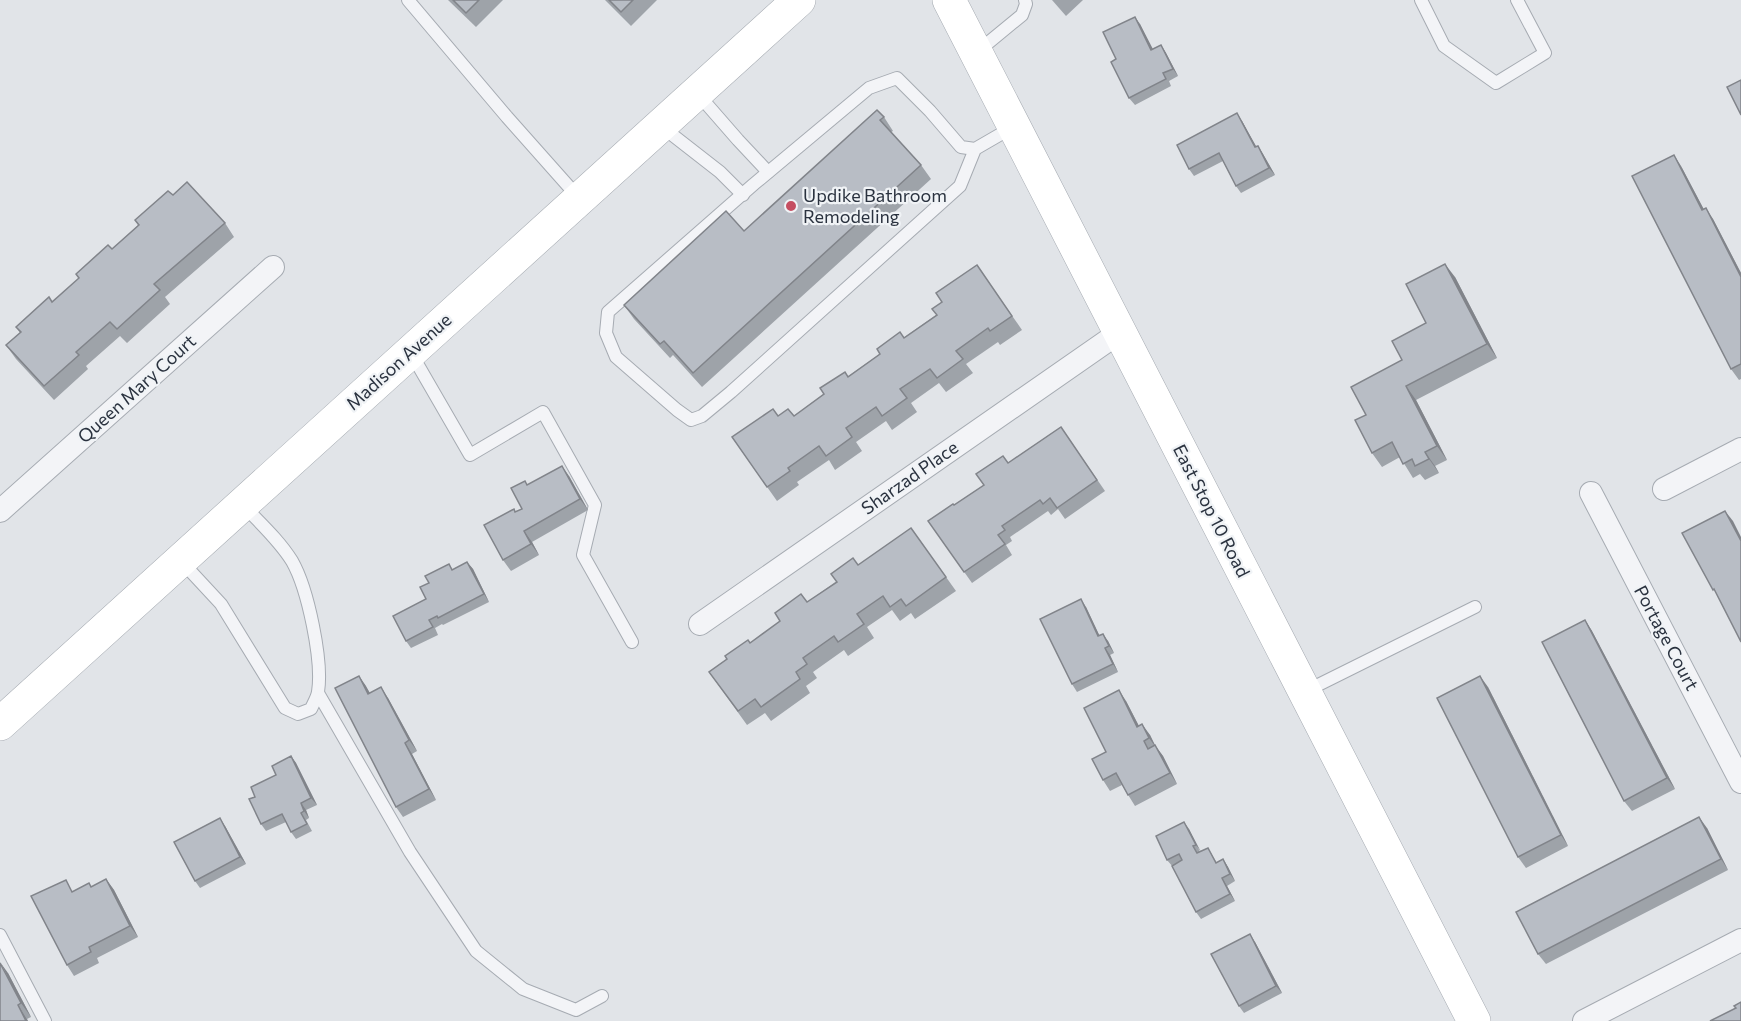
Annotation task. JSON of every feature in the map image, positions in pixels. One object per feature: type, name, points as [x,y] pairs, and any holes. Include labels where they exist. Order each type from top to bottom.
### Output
[{"type":"street","name":"Madison Avenue","points":[[0,724],[799,0]]},
{"type":"street","name":"East Stop 10 Road","points":[[949,0],[1474,1021]]},
{"type":"street","name":"Queen Mary Court","points":[[0,511],[273,267]]},
{"type":"street","name":"Sharzad Place","points":[[700,624],[1120,332]]},
{"type":"street","points":[[1664,489],[1741,449]]},
{"type":"street","name":"Portage Court","points":[[1591,494],[1741,782]]},
{"type":"street","points":[[1584,1021],[1741,940]]},
{"type":"lane","points":[[408,0],[579,199]]},
{"type":"lane","points":[[976,53],[1022,15],[1026,4],[1024,0]]},
{"type":"lane","points":[[1420,0],[1444,46],[1496,82],[1545,53],[1517,0]]},
{"type":"lane","points":[[975,149],[960,186],[702,416],[691,420],[616,357],[606,333],[608,312],[720,213],[869,88],[897,78],[961,147],[975,149],[1014,127]]},
{"type":"lane","points":[[697,93],[768,172]]},
{"type":"lane","points":[[661,125],[720,172],[743,195]]},
{"type":"lane","points":[[410,352],[470,455],[543,412],[595,505],[583,555],[632,642]]},
{"type":"lane","points":[[181,560],[221,604],[285,708],[298,714],[311,709],[318,693],[318,665],[313,626],[293,564],[283,547],[243,504]]},
{"type":"lane","points":[[1305,692],[1475,607]]},
{"type":"lane","points":[[318,693],[410,852],[476,951],[523,989],[576,1010],[603,996]]},
{"type":"lane","points":[[0,935],[45,1021]]},
{"type":"building","points":[[453,0],[479,0],[466,13]]},
{"type":"building","points":[[609,0],[633,0],[621,12]]},
{"type":"building","points":[[1135,17],[1151,50],[1161,45],[1173,69],[1163,73],[1166,79],[1129,98],[1111,62],[1116,59],[1103,32]]},
{"type":"building","points":[[1741,80],[1741,115],[1727,87]]},
{"type":"building","points":[[877,110],[884,117],[880,120],[921,165],[693,373],[664,341],[660,344],[624,305],[726,211],[744,231]]},
{"type":"building","points":[[1237,113],[1269,168],[1236,186],[1219,153],[1189,169],[1177,145]]},
{"type":"building","points":[[1674,155],[1702,210],[1706,208],[1741,277],[1741,364],[1731,369],[1632,176]]},
{"type":"building","points":[[187,182],[225,223],[154,284],[160,290],[117,329],[110,322],[76,352],[79,355],[44,386],[6,345],[21,332],[16,327],[49,297],[52,302],[79,278],[76,274],[108,245],[112,249],[139,225],[135,220],[168,191],[173,195]]},
{"type":"building","points":[[1445,264],[1487,344],[1406,386],[1437,446],[1425,452],[1429,459],[1415,466],[1412,459],[1403,464],[1392,442],[1372,453],[1355,420],[1366,415],[1351,387],[1402,360],[1392,341],[1426,323],[1406,284]]},
{"type":"building","points":[[977,265],[1012,316],[990,331],[988,328],[956,351],[963,359],[937,378],[930,369],[900,389],[907,398],[882,416],[876,407],[846,428],[852,437],[826,456],[819,446],[788,468],[790,471],[767,487],[732,437],[773,409],[778,416],[788,409],[794,416],[824,394],[820,388],[845,372],[848,377],[880,354],[877,349],[900,332],[904,338],[937,315],[932,309],[942,302],[936,293]]},
{"type":"building","points":[[1061,427],[1097,480],[1057,508],[1050,498],[1043,504],[1040,500],[1002,526],[1005,530],[998,535],[1005,544],[964,572],[928,521],[984,485],[976,474],[1003,456],[1008,463]]},
{"type":"building","points":[[562,466],[580,499],[524,531],[531,544],[503,560],[484,525],[514,509],[515,512],[522,509],[511,488],[525,481],[527,485]]},
{"type":"building","points":[[1725,511],[1741,541],[1741,642],[1682,533]]},
{"type":"building","points":[[911,528],[946,577],[906,606],[901,599],[890,607],[883,596],[857,614],[864,624],[838,642],[834,636],[803,658],[807,664],[796,672],[800,679],[761,707],[755,699],[738,711],[709,672],[727,659],[725,656],[748,640],[750,643],[780,621],[775,613],[801,594],[807,602],[837,582],[831,574],[853,558],[858,565]]},
{"type":"building","points":[[467,562],[484,594],[438,618],[437,616],[429,620],[433,627],[406,641],[393,616],[426,599],[420,587],[429,583],[425,576],[449,564],[452,570]]},
{"type":"building","points":[[1081,599],[1098,636],[1103,634],[1109,646],[1105,648],[1113,664],[1072,684],[1040,619]]},
{"type":"building","points":[[1585,620],[1667,778],[1624,801],[1542,642]]},
{"type":"building","points":[[359,676],[368,694],[381,687],[409,740],[405,743],[429,789],[396,807],[335,688]]},
{"type":"building","points":[[1480,676],[1561,835],[1518,857],[1437,698]]},
{"type":"building","points":[[1119,690],[1137,727],[1142,724],[1149,738],[1144,741],[1148,749],[1155,745],[1170,773],[1128,795],[1116,773],[1103,780],[1092,759],[1106,752],[1084,708]]},
{"type":"building","points":[[291,756],[311,798],[301,803],[304,811],[301,813],[307,824],[291,832],[282,814],[261,824],[249,799],[255,797],[251,787],[276,775],[272,766]]},
{"type":"building","points":[[1699,817],[1721,859],[1538,954],[1516,912]]},
{"type":"building","points":[[220,818],[240,857],[195,881],[174,842]]},
{"type":"building","points":[[1184,822],[1196,845],[1193,846],[1197,853],[1208,848],[1216,863],[1223,859],[1230,874],[1222,878],[1230,894],[1196,912],[1172,866],[1182,860],[1179,854],[1167,860],[1156,836]]},
{"type":"building","points":[[106,879],[130,926],[89,947],[91,952],[67,965],[31,896],[66,880],[72,892],[89,883],[91,887]]},
{"type":"building","points":[[1250,934],[1276,986],[1239,1006],[1211,954]]},
{"type":"building","points":[[0,963],[21,1003],[18,1005],[26,1021],[0,1021]]},
{"type":"building","points":[[1741,1002],[1741,1021],[1710,1021],[1736,1008],[1734,1006]]},
{"type":"place","name":"Updike Bathroom Remodeling","points":[[791,206]]}]
